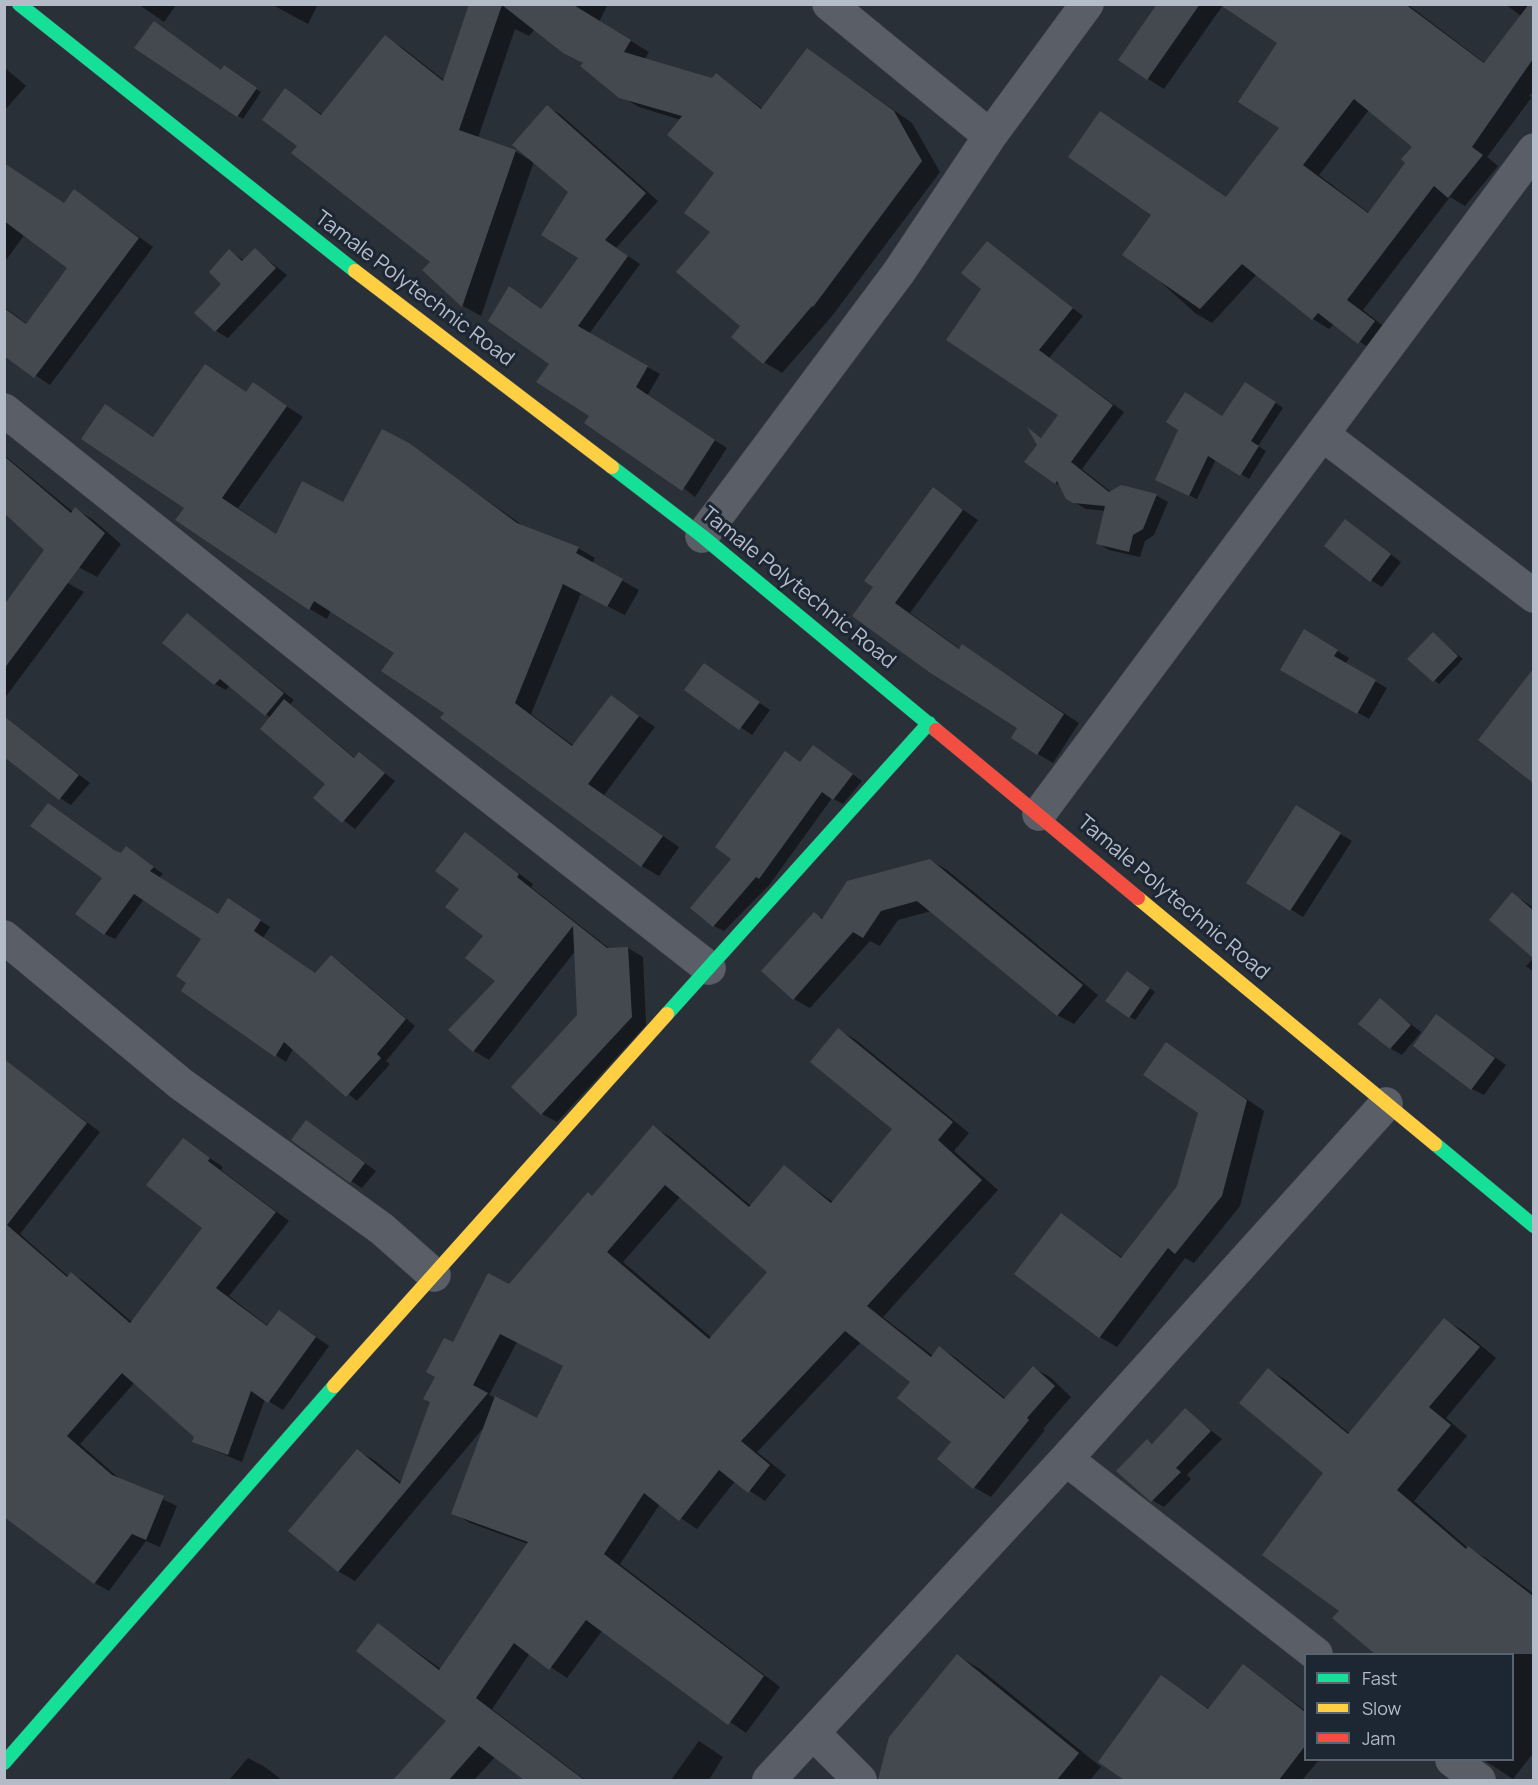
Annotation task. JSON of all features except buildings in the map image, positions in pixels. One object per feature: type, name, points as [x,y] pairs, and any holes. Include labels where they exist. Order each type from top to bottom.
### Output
[{"type":"street","name":"Tamale Polytechnic Road","points":[[19,4],[284,217],[702,536],[1533,1226]]},
{"type":"street","points":[[828,4],[990,136]]},
{"type":"street","points":[[702,536],[899,272],[990,136],[1087,4]]},
{"type":"street","points":[[1039,814],[1533,150]]},
{"type":"street","points":[[4,410],[359,694],[710,968]]},
{"type":"street","points":[[1322,434],[1533,596]]},
{"type":"street","points":[[4,1762],[434,1275],[929,723]]},
{"type":"street","points":[[4,937],[181,1084],[382,1229],[434,1275]]},
{"type":"street","points":[[770,1780],[1066,1459],[1386,1104]]},
{"type":"street","points":[[1066,1459],[1315,1653]]},
{"type":"street","points":[[813,1733],[860,1780]]},
{"type":"street","points":[[1453,1761],[1479,1780]]},
{"type":"traffic: fast","points":[[19,4],[355,271]]},
{"type":"traffic: fast","points":[[612,467],[702,536],[936,730]]},
{"type":"traffic: fast","points":[[667,1014],[929,723]]},
{"type":"traffic: fast","points":[[1435,1144],[1534,1226]]},
{"type":"traffic: fast","points":[[4,1763],[334,1386]]},
{"type":"traffic: slow","points":[[355,271],[612,467]]},
{"type":"traffic: slow","points":[[1138,898],[1435,1144]]},
{"type":"traffic: slow","points":[[334,1386],[667,1014]]},
{"type":"traffic: jam","points":[[936,730],[1138,898]]}]
